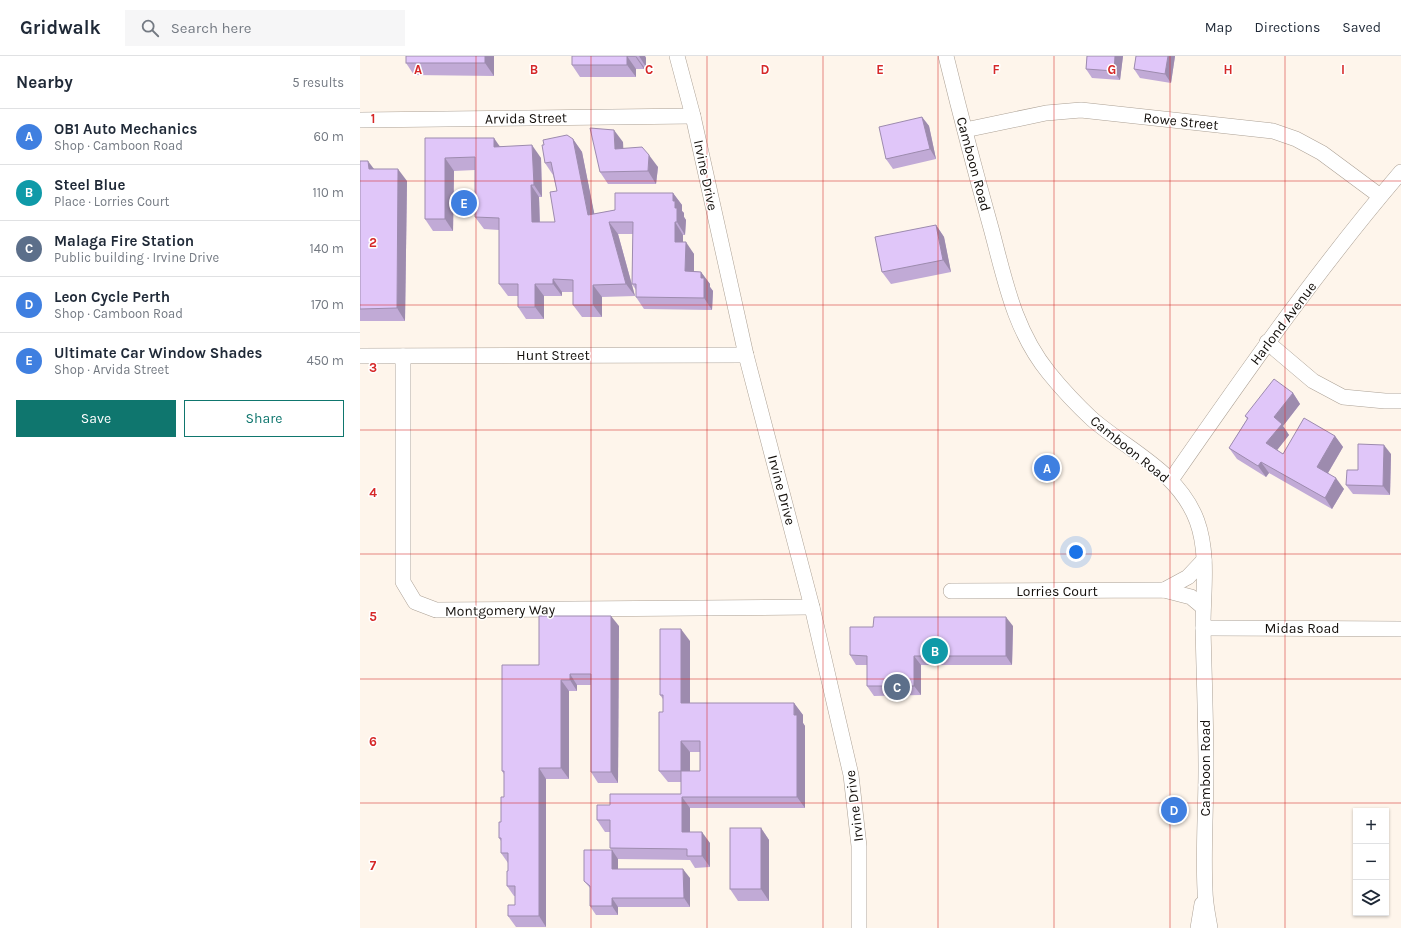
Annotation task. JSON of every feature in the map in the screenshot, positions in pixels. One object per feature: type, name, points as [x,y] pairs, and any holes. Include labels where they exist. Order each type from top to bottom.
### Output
[{"type":"street","name":"Irvine Drive","points":[[678,56],[693,116],[746,355],[812,607],[851,775],[859,846],[859,928]]},
{"type":"street","name":"Camboon Road","points":[[946,56],[964,130],[1011,302],[1020,326],[1034,352],[1050,374],[1092,418],[1160,469],[1171,480],[1187,500],[1197,521],[1202,541],[1204,560],[1203,628],[1206,767],[1204,891],[1198,928]]},
{"type":"street","name":"Rowe Street","points":[[964,130],[1046,113],[1081,110],[1273,131],[1296,139],[1322,153],[1380,196]]},
{"type":"street","name":"Arvida Street","points":[[360,120],[693,116]]},
{"type":"street","name":"Harlond Avenue","points":[[1171,480],[1267,342],[1380,196],[1401,172]]},
{"type":"street","points":[[1267,342],[1313,381],[1343,397],[1401,401]]},
{"type":"street","name":"Hunt Street","points":[[360,356],[746,355]]},
{"type":"street","name":"Montgomery Way","points":[[403,356],[403,582],[415,602],[436,610],[812,607]]},
{"type":"street","name":"Lorries Court","points":[[1164,590],[1188,577],[1204,560]]},
{"type":"street","name":"Lorries Court","points":[[951,591],[1164,590],[1191,597],[1203,607]]},
{"type":"street","name":"Midas Road","points":[[1203,628],[1401,629]]},
{"type":"street","name":"Camboon Road","points":[[1204,891],[1210,928]]},
{"type":"building","points":[[406,56],[485,56],[485,63],[406,63]]},
{"type":"building","points":[[572,56],[627,56],[627,65],[572,65]]},
{"type":"building","points":[[1087,56],[1115,56],[1114,71],[1086,69]]},
{"type":"building","points":[[1136,56],[1168,56],[1165,74],[1134,69]]},
{"type":"building","points":[[922,117],[930,149],[886,159],[879,127]]},
{"type":"building","points":[[590,128],[614,130],[615,149],[642,147],[649,155],[648,171],[600,172]]},
{"type":"building","points":[[567,135],[573,139],[588,215],[615,210],[615,193],[673,193],[673,201],[675,201],[675,208],[677,208],[675,242],[686,242],[685,271],[701,272],[701,278],[704,278],[704,298],[636,297],[636,284],[632,284],[633,222],[609,222],[626,284],[593,285],[593,305],[573,305],[573,280],[553,279],[553,284],[535,284],[535,307],[518,307],[518,284],[499,284],[499,218],[475,217],[475,157],[445,158],[445,219],[425,219],[425,138],[494,138],[494,147],[532,145],[534,185],[531,185],[532,222],[555,222],[550,192],[557,191],[551,162],[545,163],[542,145],[544,145],[543,140]]},
{"type":"building","points":[[360,161],[368,161],[369,169],[398,169],[397,308],[360,309]]},
{"type":"building","points":[[936,225],[943,260],[882,272],[875,237]]},
{"type":"building","points":[[1274,379],[1293,393],[1274,417],[1282,424],[1266,443],[1283,454],[1304,418],[1335,436],[1317,467],[1336,478],[1325,498],[1261,462],[1258,466],[1229,448],[1248,418],[1245,416]]},
{"type":"building","points":[[1358,444],[1384,445],[1383,486],[1346,485],[1347,470],[1358,470]]},
{"type":"building","points":[[539,616],[611,616],[611,772],[591,772],[591,674],[570,674],[570,680],[561,680],[561,768],[539,768],[539,916],[508,916],[508,905],[515,905],[515,886],[507,886],[508,853],[501,853],[501,838],[499,838],[499,822],[501,822],[501,797],[504,797],[504,771],[502,771],[502,665],[539,665]]},
{"type":"building","points":[[874,617],[1006,617],[1006,656],[914,656],[914,686],[867,686],[867,656],[850,655],[850,627],[873,627]]},
{"type":"building","points":[[660,629],[681,629],[681,703],[794,703],[794,715],[797,715],[797,797],[682,797],[682,832],[702,832],[702,856],[687,856],[687,849],[610,848],[610,820],[597,820],[597,805],[610,805],[610,794],[681,794],[681,771],[659,771],[659,712],[663,712],[663,695],[660,695]],"holes":[[[681,741],[700,741],[700,771],[681,771]]]},
{"type":"building","points":[[730,828],[761,828],[761,889],[730,889]]},
{"type":"building","points":[[584,850],[612,850],[612,869],[683,869],[684,898],[612,898],[612,906],[590,906],[590,886],[584,881]]},
{"type":"place","name":"Ultimate Car Window Shades","points":[[464,203]]},
{"type":"place","name":"OB1 Auto Mechanics","points":[[1047,468]]},
{"type":"place","name":"Steel Blue","points":[[935,651]]},
{"type":"place","name":"Malaga Fire Station","points":[[897,687]]},
{"type":"place","name":"Leon Cycle Perth","points":[[1174,810]]}]
